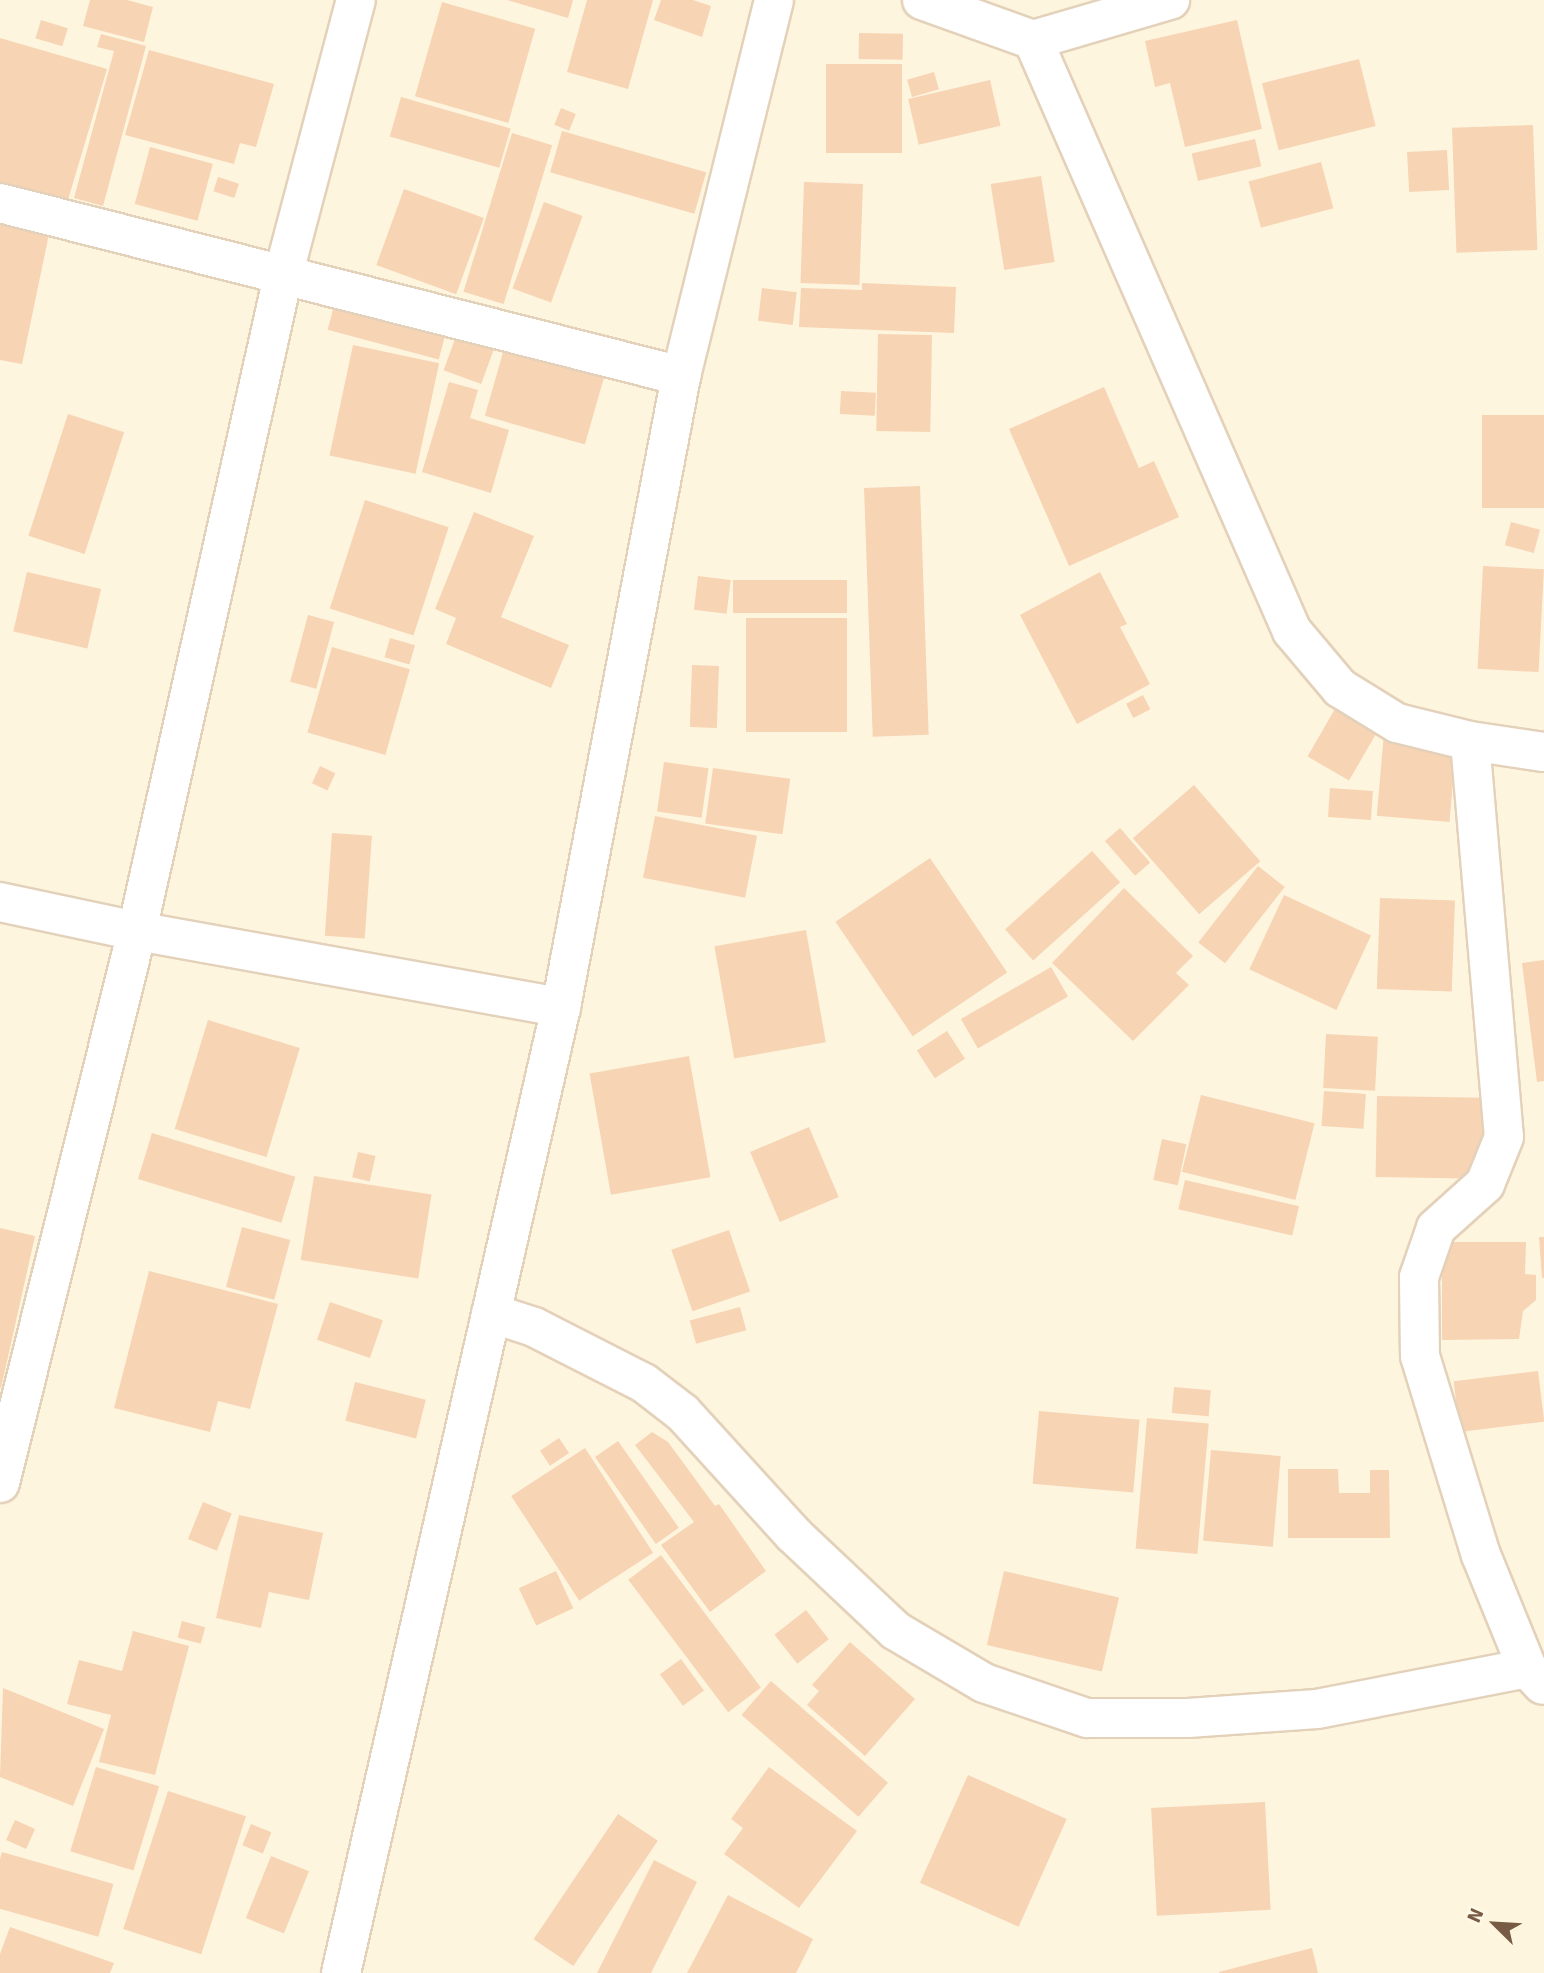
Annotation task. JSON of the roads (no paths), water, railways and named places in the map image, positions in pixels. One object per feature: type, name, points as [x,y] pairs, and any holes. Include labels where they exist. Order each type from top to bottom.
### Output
[{"type":"street","points":[[0,1483],[137,931],[284,272],[356,0]]},
{"type":"street","points":[[341,1973],[562,1007],[681,376],[774,0]]},
{"type":"street","points":[[922,0],[1033,40],[1170,0]]},
{"type":"street","points":[[1033,40],[1292,631],[1340,688],[1397,723],[1470,741],[1544,752]]},
{"type":"street","points":[[0,203],[284,272],[681,376]]},
{"type":"street","points":[[491,1313],[534,1327],[644,1383],[682,1413],[793,1534],[896,1631],[984,1683],[1087,1718],[1188,1718],[1317,1709],[1535,1677],[1481,1555],[1420,1356],[1419,1276],[1436,1228],[1485,1184],[1504,1137],[1470,741]]},
{"type":"street","points":[[0,901],[137,931],[562,1007]]}]
